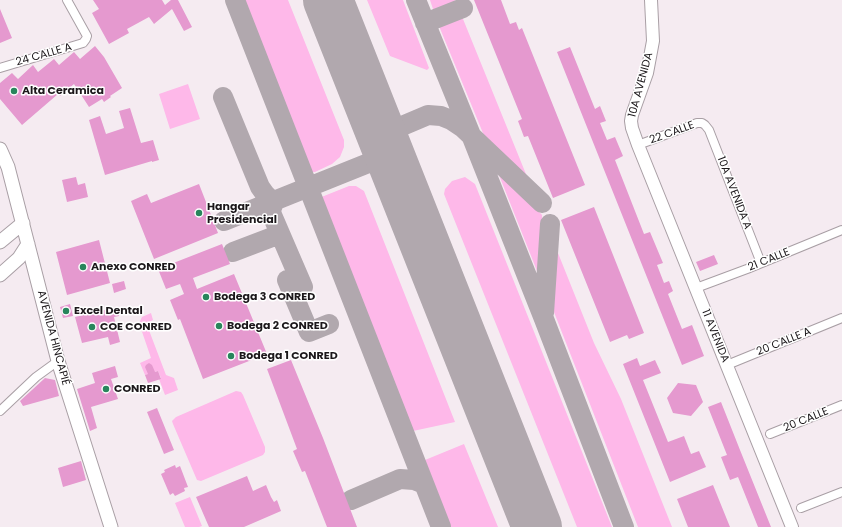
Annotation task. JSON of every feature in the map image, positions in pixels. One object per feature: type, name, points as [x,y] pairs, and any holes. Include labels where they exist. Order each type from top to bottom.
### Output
[{"type":"main road","name":"10A AVENIDA","points":[[638,145],[631,121],[647,73],[653,41],[651,0]]},
{"type":"main road","name":"11 AVENIDA","points":[[638,145],[792,527]]},
{"type":"main road","name":"AVENIDA HINCAPIÉ","points":[[0,149],[8,167],[58,361],[111,527]]},
{"type":"main road","points":[[0,242],[23,223]]},
{"type":"main road","points":[[0,275],[23,254],[28,244]]},
{"type":"main road","points":[[15,262],[25,263],[35,268]]},
{"type":"street","name":"24 CALLE A","points":[[0,68],[80,44],[86,40],[87,36],[85,31],[67,0]]},
{"type":"street","name":"22 CALLE","points":[[638,145],[697,122],[705,125]]},
{"type":"street","name":"10A AVENIDA A","points":[[705,125],[709,130],[761,263]]},
{"type":"street","name":"21 CALLE","points":[[696,288],[842,230]]},
{"type":"street","name":"20 CALLE A","points":[[727,365],[842,318]]},
{"type":"street","points":[[0,411],[36,377],[58,361]]},
{"type":"street","name":"20 CALLE","points":[[770,434],[842,405]]},
{"type":"street","points":[[801,508],[842,492]]},
{"type":"shaded area","points":[[244,0],[288,0],[344,140],[344,147],[340,157],[332,164],[315,172],[312,172],[309,169]]},
{"type":"shaded area","points":[[367,0],[403,0],[429,68],[427,70],[390,56]]},
{"type":"shaded area","points":[[430,0],[455,0],[452,5],[438,11],[433,9]]},
{"type":"shaded area","points":[[457,16],[463,19],[530,184],[528,184],[485,138],[439,26],[441,22]]},
{"type":"shaded area","points":[[188,84],[200,119],[170,129],[159,94]]},
{"type":"shaded area","points":[[497,168],[542,215],[544,274],[542,277],[539,276]]},
{"type":"shaded area","points":[[465,177],[475,184],[612,527],[577,527],[444,194],[445,189],[452,181]]},
{"type":"shaded area","points":[[349,186],[356,186],[364,191],[455,422],[413,431],[319,198]]},
{"type":"shaded area","points":[[554,243],[594,343],[621,399],[672,527],[638,527],[552,307]]},
{"type":"shaded area","points":[[151,313],[153,320],[147,325],[166,375],[174,378],[178,390],[165,395],[159,379],[161,378],[158,371],[145,375],[140,363],[151,358],[139,323],[142,317]]},
{"type":"shaded area","points":[[236,391],[241,392],[243,395],[265,447],[265,452],[263,455],[201,481],[197,480],[172,421],[176,417]]},
{"type":"shaded area","points":[[464,444],[498,527],[451,527],[425,460]]},
{"type":"shaded area","points":[[190,497],[202,526],[185,527],[175,503]]},
{"type":"building","points":[[93,0],[162,0],[165,5],[171,0],[178,0],[192,27],[184,31],[172,9],[154,24],[149,17],[127,29],[129,33],[109,44],[92,13],[99,9]]},
{"type":"building","points":[[474,0],[501,0],[510,24],[516,22],[519,30],[522,28],[585,185],[553,198],[528,136],[524,137],[518,121],[522,119]]},
{"type":"building","points":[[0,9],[12,38],[0,43]]},
{"type":"building","points":[[95,46],[104,57],[122,88],[104,102],[102,99],[89,107],[74,84],[60,96],[58,94],[22,125],[0,99],[0,83],[12,73],[18,79],[33,65],[38,72],[54,59],[59,65],[74,52],[80,59]]},
{"type":"building","points":[[570,47],[595,109],[600,106],[606,121],[600,123],[607,140],[615,137],[623,156],[615,160],[644,234],[650,232],[663,263],[657,265],[664,283],[669,281],[673,291],[668,294],[682,329],[692,325],[704,356],[682,365],[557,52]]},
{"type":"building","points":[[130,108],[141,143],[153,140],[159,160],[105,175],[89,120],[100,116],[106,134],[124,128],[119,111]]},
{"type":"building","points":[[76,177],[78,185],[85,183],[88,197],[67,202],[62,180]]},
{"type":"building","points":[[199,184],[218,233],[154,259],[131,201],[147,194],[151,203]]},
{"type":"building","points":[[594,207],[644,333],[629,339],[627,335],[610,342],[561,220]]},
{"type":"building","name":"Anexo CONRED","points":[[99,240],[110,283],[67,295],[56,252]]},
{"type":"building","points":[[222,244],[230,264],[193,278],[197,289],[234,274],[267,354],[203,379],[180,319],[178,320],[170,300],[184,294],[180,284],[166,289],[158,269]]},
{"type":"building","points":[[714,255],[718,264],[700,271],[696,262]]},
{"type":"building","points":[[124,281],[126,289],[114,293],[112,284]]},
{"type":"building","name":"Excel Dental","points":[[70,304],[73,316],[63,318],[60,307]]},
{"type":"building","name":"COE CONRED","points":[[117,307],[119,316],[114,317],[120,342],[110,345],[108,337],[82,343],[75,317]]},
{"type":"building","points":[[637,358],[640,366],[655,360],[661,373],[643,380],[668,442],[684,436],[691,454],[699,451],[706,467],[670,482],[623,364]]},
{"type":"building","points":[[291,360],[357,527],[327,527],[305,471],[302,472],[293,451],[297,449],[267,369]]},
{"type":"building","points":[[149,363],[152,365],[155,372],[158,371],[161,379],[148,383],[145,375],[148,374],[145,367]]},
{"type":"building","points":[[115,366],[118,377],[111,379],[118,399],[91,407],[97,428],[90,431],[77,389],[95,383],[92,373]]},
{"type":"building","points":[[45,378],[55,380],[59,396],[23,406],[20,401]]},
{"type":"building","points":[[678,383],[696,385],[703,402],[691,416],[673,413],[667,398]]},
{"type":"building","points":[[721,402],[771,527],[758,527],[738,477],[730,480],[721,457],[727,455],[708,407]]},
{"type":"building","points":[[157,408],[174,450],[164,454],[147,412]]},
{"type":"building","points":[[81,461],[86,480],[63,487],[58,468]]},
{"type":"building","points":[[175,465],[176,468],[180,466],[188,487],[184,488],[185,491],[175,496],[173,493],[170,495],[161,474],[165,472],[164,470]]},
{"type":"building","points":[[247,476],[253,491],[266,485],[274,502],[277,500],[281,511],[244,527],[209,527],[196,497]]},
{"type":"building","points":[[713,485],[730,527],[688,527],[677,499]]},
{"type":"taxiway","points":[[235,0],[441,527]]},
{"type":"taxiway","points":[[416,0],[544,319],[624,527]]},
{"type":"taxiway","points":[[425,23],[463,8]]},
{"type":"taxiway","points":[[223,97],[260,187],[270,199],[275,200],[271,210],[272,215],[303,287],[292,292]]},
{"type":"taxiway","points":[[371,162],[380,153],[390,138],[402,126],[428,115],[441,116],[451,120],[463,128],[542,203]]},
{"type":"taxiway","points":[[377,123],[385,127],[394,128],[402,126]]},
{"type":"taxiway","points":[[224,221],[371,162],[383,161],[393,164]]},
{"type":"taxiway","points":[[544,313],[550,224]]},
{"type":"taxiway","points":[[233,252],[275,236],[282,239]]},
{"type":"taxiway","points":[[287,280],[309,332],[329,324]]},
{"type":"taxiway","points":[[351,500],[400,479],[414,480],[424,484]]},
{"type":"runway","points":[[328,0],[537,527]]},
{"type":"place","name":"Alta Ceramica","points":[[14,91]]},
{"type":"place","name":"Hangar Presidencial","points":[[199,213]]},
{"type":"place","name":"Anexo CONRED","points":[[83,267]]},
{"type":"place","name":"Bodega 3 CONRED","points":[[206,297]]},
{"type":"place","name":"Excel Dental","points":[[66,311]]},
{"type":"place","name":"Bodega 2 CONRED","points":[[219,326]]},
{"type":"place","name":"COE CONRED","points":[[92,327]]},
{"type":"place","name":"Bodega 1 CONRED","points":[[231,356]]},
{"type":"place","name":"CONRED","points":[[106,389]]}]
